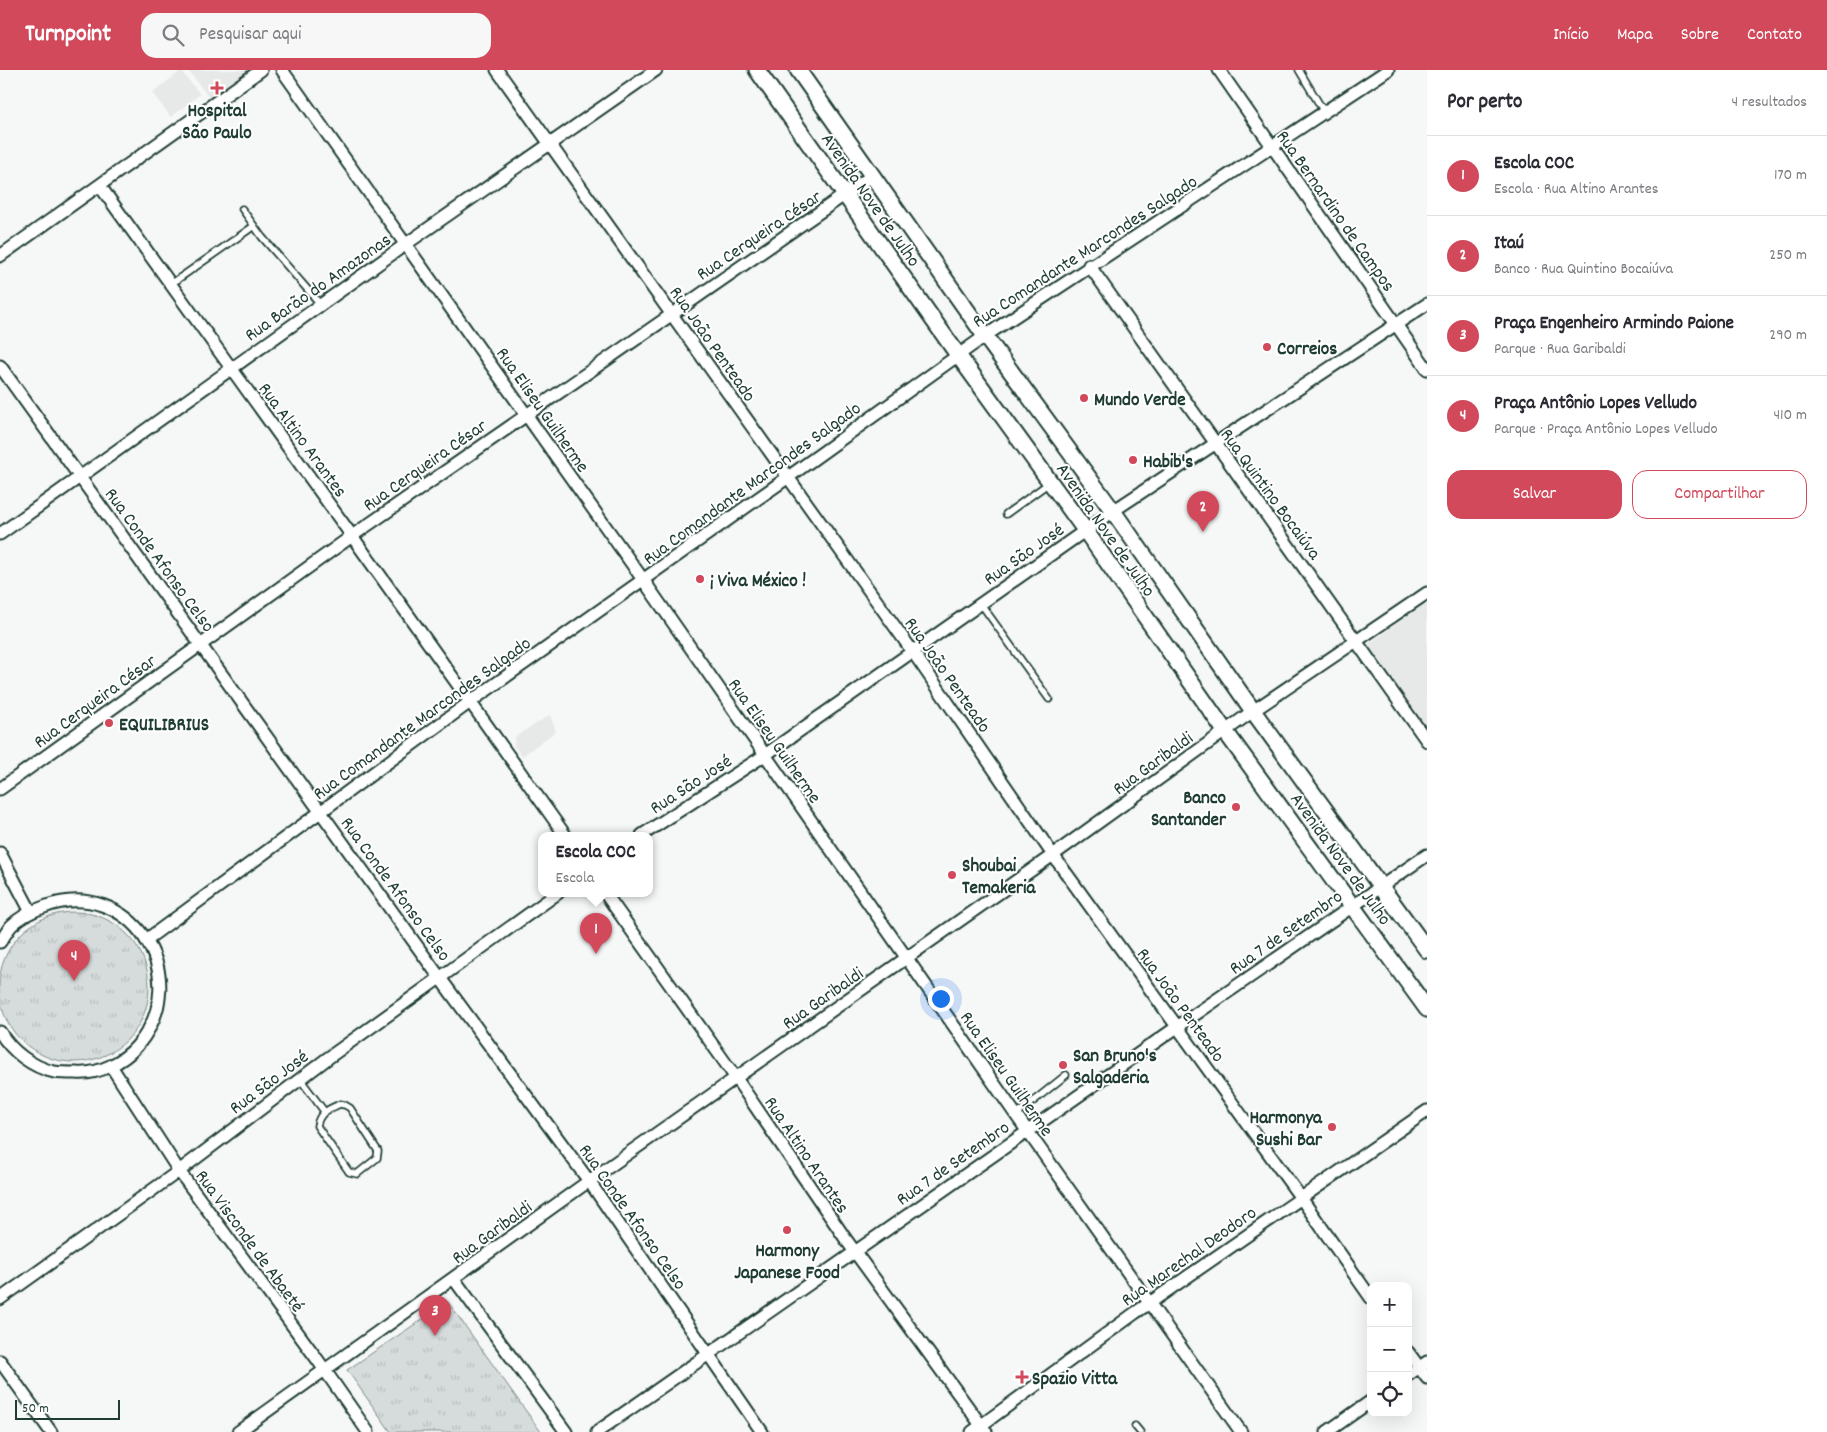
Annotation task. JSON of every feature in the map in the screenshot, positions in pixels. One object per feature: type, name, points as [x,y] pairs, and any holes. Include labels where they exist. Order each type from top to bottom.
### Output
[{"type":"main road","name":"Avenida Nove de Julho","points":[[757,70],[958,355],[1085,530],[1225,731],[1427,1009]]},
{"type":"main road","name":"Avenida Nove de Julho","points":[[798,70],[874,175],[985,336],[1113,511],[1253,711],[1427,950]]},
{"type":"street","points":[[0,256],[261,70]]},
{"type":"street","name":"Rua Eliseu Guilherme","points":[[282,70],[644,581],[1027,1131],[1241,1432]]},
{"type":"street","name":"Rua João Penteado","points":[[497,70],[913,652],[1053,855],[1367,1292]]},
{"type":"street","name":"Rua Barão do Amazonas","points":[[0,534],[406,244],[656,70]]},
{"type":"street","name":"Rua Bernardino de Campos","points":[[1220,70],[1427,369]]},
{"type":"street","name":"Rua Comandante Marcondes Salgado","points":[[146,940],[470,702],[644,581],[985,336],[1388,70]]},
{"type":"street","name":"Rua Cerqueira César","points":[[0,789],[352,536],[874,175]]},
{"type":"street","name":"Rua Altino Arantes","points":[[100,186],[563,832]]},
{"type":"street","name":"Rua Quintino Bocaiúva","points":[[1090,265],[1427,741]]},
{"type":"street","name":"Rua São José","points":[[647,832],[765,755],[1113,511],[1427,304]]},
{"type":"street","name":"Rua Conde Afonso Celso","points":[[0,366],[440,978],[589,1181],[762,1432]]},
{"type":"street","name":"Rua Garibaldi","points":[[238,1432],[589,1181],[907,959],[1253,711],[1427,593]]},
{"type":"street","points":[[0,853],[31,912]]},
{"type":"street","name":"Rua 7 de Setembro","points":[[597,1432],[1027,1131],[1427,855]]},
{"type":"street","name":"Rua São José","points":[[0,1299],[179,1171],[300,1079],[552,897]]},
{"type":"street","name":"Rua Altino Arantes","points":[[608,897],[980,1430]]},
{"type":"street","points":[[0,942],[12,926],[31,912],[56,902],[82,901],[107,907],[129,921],[146,940],[157,962],[161,986],[158,1011],[148,1033],[132,1052],[111,1066],[83,1074],[54,1072],[26,1060],[2,1039]]},
{"type":"street","name":"Rua Visconde de Abaeté","points":[[111,1066],[179,1171],[326,1370],[368,1432]]},
{"type":"street","name":"Rua Marechal Deodoro","points":[[980,1430],[1149,1303],[1427,1111]]},
{"type":"street","points":[[454,1278],[566,1432]]},
{"type":"street","points":[[1412,1355],[1423,1365],[1427,1378]]},
{"type":"street","points":[[0,1361],[50,1432]]},
{"type":"street","points":[[1412,1372],[1423,1365]]},
{"type":"street","points":[[1327,1432],[1367,1404]]},
{"type":"lane","points":[[1299,70],[1324,112]]},
{"type":"lane","points":[[242,209],[254,226],[321,305]]},
{"type":"lane","points":[[170,284],[254,226]]},
{"type":"lane","points":[[1006,514],[1050,482]]},
{"type":"lane","points":[[981,604],[1049,699]]},
{"type":"lane","points":[[1016,1115],[1066,1075]]},
{"type":"lane","points":[[300,1079],[324,1111]]},
{"type":"lane","points":[[340,1104],[346,1105],[350,1108],[378,1151],[377,1158],[357,1174],[349,1172],[319,1130],[318,1121],[324,1111],[340,1104]]},
{"type":"lane","points":[[1135,1426],[1140,1432]]},
{"type":"shaded area","name":"Hospital São Paulo","points":[[188,70],[249,70],[251,73],[213,103]]},
{"type":"shaded area","points":[[181,71],[200,94],[171,117],[152,93]]},
{"type":"shaded area","points":[[1427,602],[1427,729],[1367,645]]},
{"type":"shaded area","points":[[550,715],[556,731],[522,756],[514,746],[515,737]]},
{"type":"green space","points":[[74,912],[103,918],[127,934],[143,958],[149,987],[143,1016],[127,1040],[103,1056],[74,1062],[45,1056],[21,1040],[5,1016],[-1,987],[5,958],[21,934],[45,918]]},
{"type":"green space","points":[[448,1302],[541,1432],[391,1432],[347,1370]]},
{"type":"place","name":"Hospital São Paulo","points":[[217,88]]},
{"type":"place","name":"Correios","points":[[1267,347]]},
{"type":"place","name":"Mundo Verde","points":[[1084,398]]},
{"type":"place","name":"Habib's","points":[[1133,460]]},
{"type":"place","name":"Itaú","points":[[1203,532]]},
{"type":"place","name":"¡ Viva México !","points":[[700,579]]},
{"type":"place","name":"EQUILIBRIUS","points":[[109,723]]},
{"type":"place","name":"Banco Santander","points":[[1236,807]]},
{"type":"place","name":"Shoubai Temakeria","points":[[952,875]]},
{"type":"place","name":"Escola COC","points":[[596,954]]},
{"type":"place","name":"Praça Antônio Lopes Velludo","points":[[74,981]]},
{"type":"place","name":"San Bruno's Salgaderia","points":[[1063,1065]]},
{"type":"place","name":"Harmonya Sushi Bar","points":[[1332,1127]]},
{"type":"place","name":"Harmony Japanese Food","points":[[787,1230]]},
{"type":"place","name":"Praça Engenheiro Armindo Paione","points":[[435,1336]]},
{"type":"place","name":"Spazio Vitta","points":[[1022,1377]]}]
